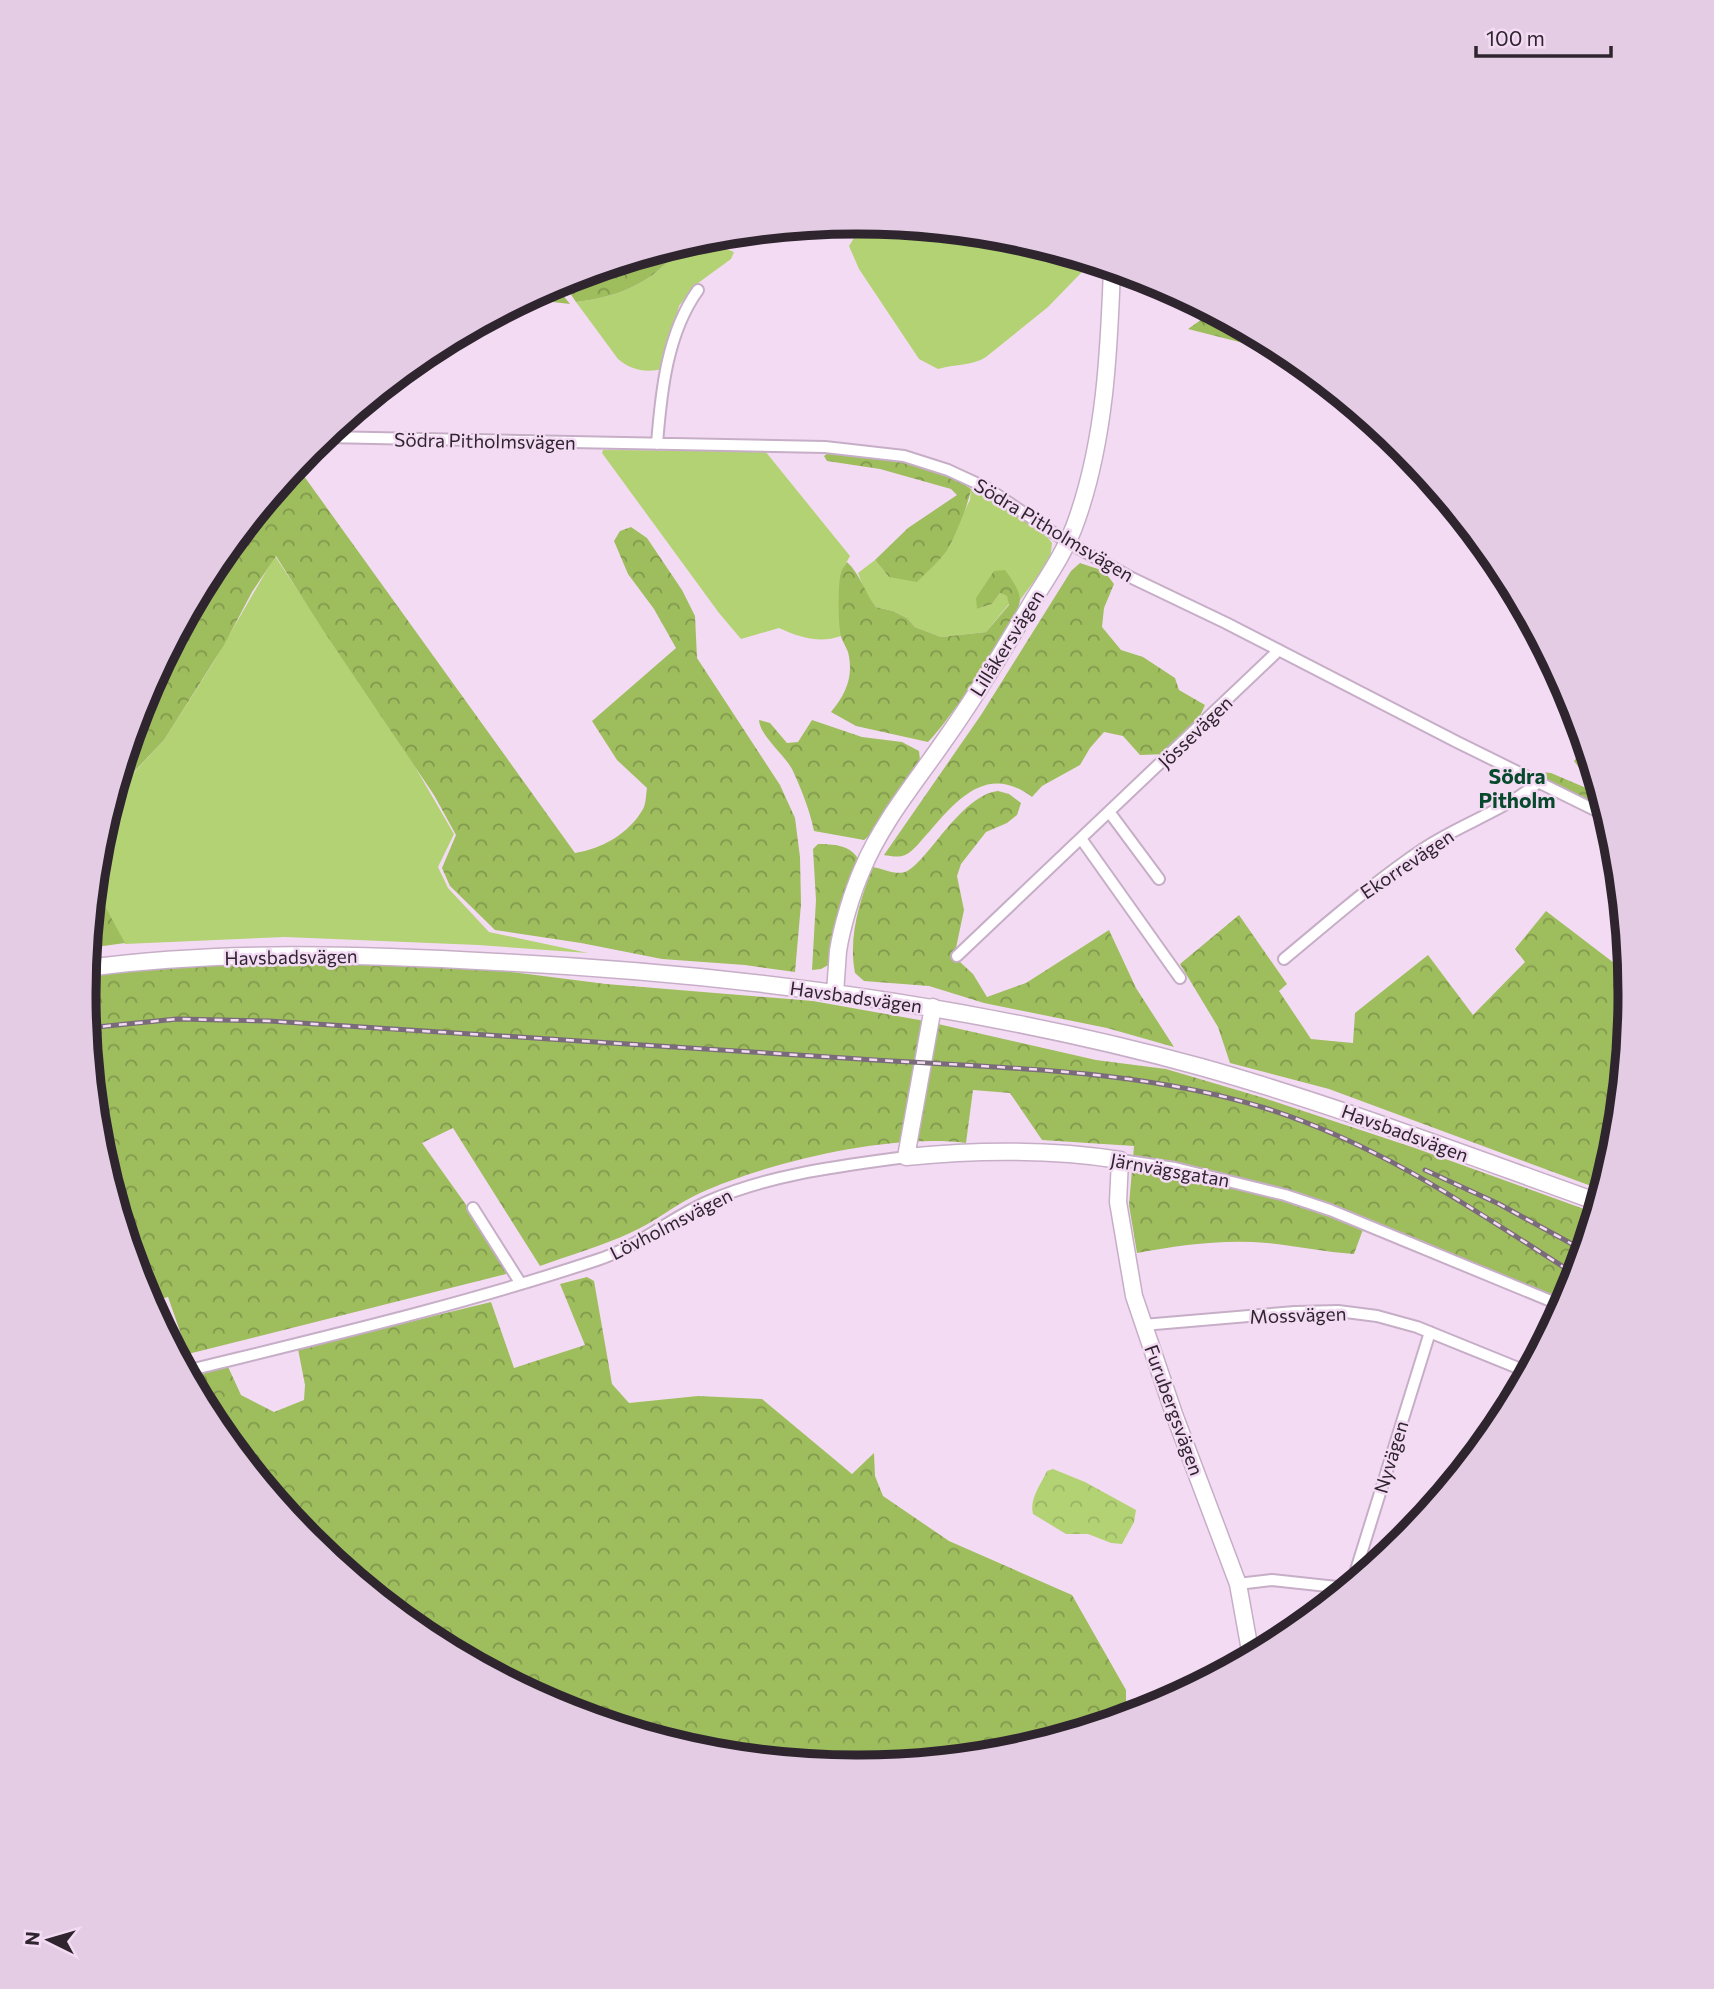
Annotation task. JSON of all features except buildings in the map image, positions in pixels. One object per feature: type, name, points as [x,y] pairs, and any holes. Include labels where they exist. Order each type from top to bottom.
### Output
[{"type":"street","name":"Lillåkersvägen","points":[[835,993],[839,949],[852,897],[873,845],[894,809],[1005,650],[1052,572],[1077,519],[1092,464],[1106,374],[1111,278]]},
{"type":"street","points":[[657,444],[671,349],[688,303],[698,290]]},
{"type":"street","name":"Södra Pitholmsvägen","points":[[340,437],[825,447],[904,456],[948,470],[987,488],[1067,542],[1132,578],[1595,810]]},
{"type":"street","name":"Jössevägen","points":[[957,956],[1279,650]]},
{"type":"street","name":"Ekorrevägen","points":[[1284,959],[1357,897],[1425,848],[1507,804],[1539,782]]},
{"type":"street","points":[[1110,813],[1159,879]]},
{"type":"street","points":[[1082,840],[1180,978]]},
{"type":"street","name":"Havsbadsvägen","points":[[97,967],[222,958],[352,956],[446,959],[634,971],[835,993],[933,1007],[1086,1038],[1294,1094],[1590,1199]]},
{"type":"street","points":[[906,1157],[933,1007]]},
{"type":"street","name":"Järnvägsgatan","points":[[906,1157],[1021,1152],[1084,1155],[1175,1168],[1285,1195],[1368,1225],[1553,1302]]},
{"type":"street","name":"Lövholmsvägen","points":[[195,1369],[479,1297],[611,1256],[695,1208],[729,1193],[797,1174],[906,1157]]},
{"type":"street","name":"Furubergsvägen","points":[[1120,1160],[1118,1202],[1134,1296],[1238,1584],[1249,1646]]},
{"type":"street","points":[[472,1208],[521,1284]]},
{"type":"street","name":"Mossvägen","points":[[1143,1325],[1338,1311],[1377,1316],[1430,1332],[1519,1368]]},
{"type":"street","name":"Nyvägen","points":[[1357,1568],[1430,1332]]},
{"type":"street","points":[[1238,1584],[1272,1580],[1334,1587]]},
{"type":"green space","points":[[856,234],[907,235],[1005,248],[1086,269],[1048,307],[986,357],[975,362],[938,369],[919,359],[859,269],[849,246]]},
{"type":"green space","points":[[720,246],[734,252],[731,259],[694,286],[679,306],[662,369],[638,370],[618,359],[576,302],[606,297],[633,287],[672,257]]},
{"type":"green space","points":[[672,257],[657,272],[633,287],[606,297],[576,302],[569,291],[612,274]]},
{"type":"green space","points":[[562,294],[570,304],[545,301]]},
{"type":"green space","points":[[1204,318],[1252,345],[1188,329]]},
{"type":"green space","points":[[603,450],[765,451],[850,556],[840,574],[841,636],[809,638],[779,628],[741,639],[602,453]]},
{"type":"green space","points":[[828,453],[903,461],[956,479],[971,489],[948,548],[917,582],[889,577],[875,560],[908,528],[957,495],[951,489],[880,469],[827,461],[824,456]]},
{"type":"green space","points":[[303,474],[575,853],[604,844],[622,833],[637,818],[645,804],[647,788],[617,760],[592,721],[676,648],[654,609],[628,574],[614,541],[620,531],[631,527],[647,538],[682,590],[695,616],[697,658],[780,785],[795,818],[800,857],[801,904],[795,972],[745,965],[662,959],[495,930],[450,886],[442,868],[456,835],[434,795],[276,556],[164,740],[128,778],[154,703],[198,614],[253,531]]},
{"type":"green space","points":[[971,489],[1016,511],[1037,526],[1052,543],[1050,560],[1020,600],[1012,580],[977,609],[992,604],[1000,593],[1008,596],[1009,604],[986,632],[941,637],[915,627],[907,618],[893,611],[876,607],[866,594],[858,573],[875,560],[889,577],[961,517],[970,500]]},
{"type":"green space","points":[[275,556],[414,765],[454,834],[438,867],[448,888],[489,932],[588,953],[478,945],[285,937],[125,944],[102,903],[111,846],[128,779],[164,740],[213,663]]},
{"type":"green space","points":[[847,562],[856,572],[876,607],[893,611],[907,618],[915,627],[941,637],[986,632],[1009,605],[1007,596],[1000,593],[992,604],[977,609],[976,598],[994,571],[1005,570],[1016,588],[1020,599],[1017,610],[996,649],[965,695],[928,742],[856,726],[831,712],[845,691],[850,669],[839,624],[840,575]]},
{"type":"green space","points":[[1080,563],[1104,571],[1114,584],[1104,608],[1102,627],[1121,650],[1143,657],[1175,678],[1179,690],[1205,705],[1200,716],[1167,754],[1140,755],[1123,736],[1104,732],[1080,765],[1042,786],[1032,797],[1016,788],[1001,784],[975,789],[951,808],[908,853],[900,856],[884,855],[981,715],[1071,571]]},
{"type":"green space","points":[[759,720],[770,723],[787,743],[798,742],[812,720],[862,737],[902,742],[919,751],[920,760],[874,832],[864,840],[814,831],[792,769],[763,732]]},
{"type":"green space","points":[[1579,755],[1585,776],[1574,761]]},
{"type":"green space","points":[[1542,772],[1551,773],[1589,789],[1593,802],[1547,780]]},
{"type":"green space","points":[[998,791],[1009,794],[1021,803],[1017,815],[1007,823],[986,832],[961,864],[957,876],[964,910],[956,948],[960,962],[973,974],[987,997],[1026,983],[1109,930],[1136,988],[1174,1047],[1107,1028],[984,1003],[929,986],[864,981],[855,973],[854,932],[873,867],[898,873],[907,871],[966,808],[987,794]]},
{"type":"green space","points":[[818,844],[846,848],[858,859],[845,896],[832,963],[812,970],[816,900],[813,849]]},
{"type":"green space","points":[[102,901],[125,943],[98,947]]},
{"type":"green space","points":[[1546,911],[1617,964],[1616,1044],[1611,1094],[1593,1187],[1329,1089],[1230,1063],[1218,1027],[1180,964],[1239,915],[1287,984],[1279,991],[1311,1039],[1353,1043],[1355,1013],[1428,955],[1473,1015],[1525,962],[1515,949]]},
{"type":"green space","points":[[433,962],[606,984],[813,1001],[925,1021],[1096,1060],[1166,1069],[1415,1148],[1586,1210],[1552,1304],[1365,1224],[1354,1254],[1267,1243],[1234,1242],[1185,1245],[1137,1253],[1129,1205],[1134,1146],[1042,1140],[1010,1093],[973,1090],[966,1143],[903,1142],[867,1146],[760,1171],[700,1193],[619,1238],[540,1266],[453,1128],[422,1143],[514,1272],[188,1354],[168,1297],[160,1299],[154,1286],[122,1191],[103,1094],[98,1044],[97,973],[216,964]]},
{"type":"green space","points":[[587,1277],[594,1281],[612,1384],[629,1403],[698,1396],[762,1399],[852,1474],[874,1453],[875,1476],[883,1496],[949,1541],[1072,1595],[1126,1690],[1126,1706],[1102,1715],[1005,1741],[907,1754],[857,1755],[807,1754],[709,1741],[612,1715],[521,1677],[477,1653],[434,1627],[355,1566],[285,1496],[253,1458],[194,1367],[224,1358],[241,1395],[274,1412],[304,1400],[305,1385],[298,1349],[491,1302],[514,1368],[585,1345],[560,1284]]},
{"type":"green space","points":[[1053,1469],[1085,1482],[1136,1510],[1134,1522],[1122,1544],[1111,1543],[1088,1534],[1066,1534],[1033,1514],[1036,1492],[1047,1471]]},
{"type":"railway","points":[[97,1027],[177,1019],[269,1021],[1013,1068],[1115,1077],[1166,1085],[1265,1108],[1349,1141],[1464,1203],[1566,1269]]},
{"type":"railway","points":[[1425,1170],[1499,1204],[1575,1245]]},
{"type":"district","name":"Södra Pitholm","points":[[1517,789]]}]
